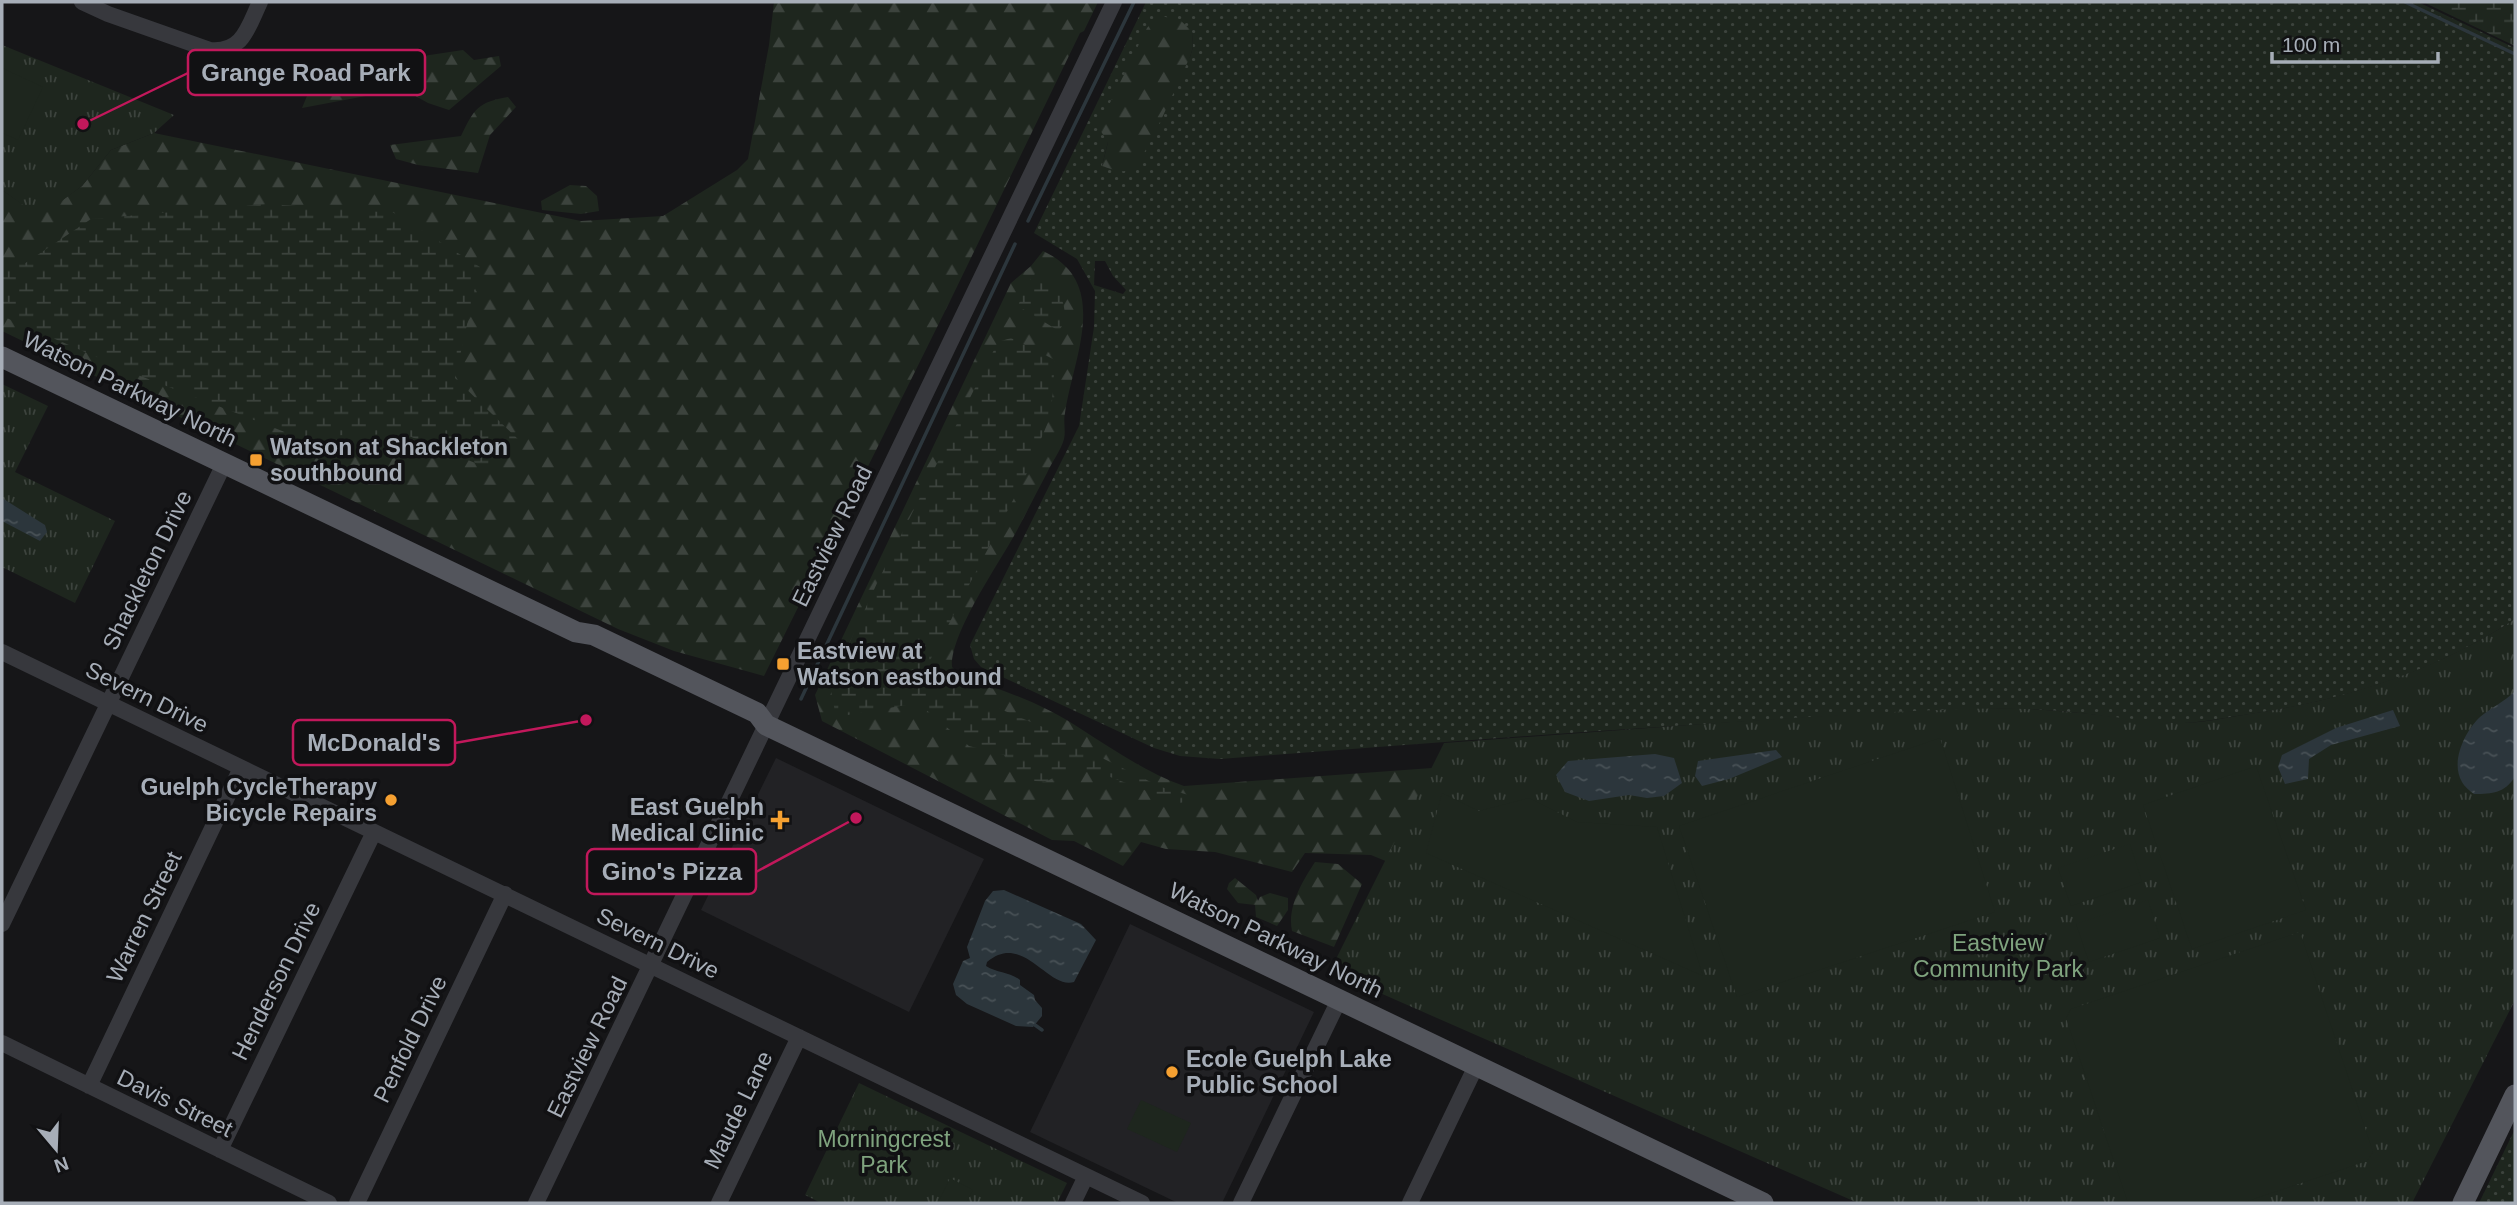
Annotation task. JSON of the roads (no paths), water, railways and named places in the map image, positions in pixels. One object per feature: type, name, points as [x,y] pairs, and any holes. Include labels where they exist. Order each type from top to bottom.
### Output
[{"type":"main road","name":"Watson Parkway North","points":[[2,357],[576,632],[594,635],[757,713],[766,725],[1763,1203]]},
{"type":"main road","points":[[2463,1203],[2515,1095]]},
{"type":"street","points":[[82,2],[108,14],[210,50],[221,51],[243,38],[260,2]]},
{"type":"street","name":"Eastview Road","points":[[536,1203],[1114,2]]},
{"type":"street","name":"Shackleton Drive","points":[[2,924],[224,464]]},
{"type":"street","name":"Severn Drive","points":[[2,652],[1142,1203]]},
{"type":"street","name":"Warren Street","points":[[89,1086],[241,768]]},
{"type":"street","name":"Henderson Drive","points":[[220,1150],[374,832]]},
{"type":"street","name":"Penfold Drive","points":[[357,1203],[505,894]]},
{"type":"street","points":[[1241,1203],[1339,1000]]},
{"type":"street","name":"Maude Lane","points":[[719,1203],[799,1037]]},
{"type":"street","name":"Davis Street","points":[[2,1043],[329,1203]]},
{"type":"street","points":[[1410,1203],[1476,1066]]},
{"type":"street","points":[[1073,1203],[1086,1176]]},
{"type":"water","points":[[2,498],[45,525],[47,532],[40,541],[2,521]]},
{"type":"water","points":[[2515,691],[2515,777],[2498,792],[2474,794],[2463,784],[2459,774],[2458,756],[2461,747],[2469,730],[2480,717]]},
{"type":"water","points":[[2393,710],[2400,726],[2331,745],[2309,759],[2308,779],[2285,784],[2278,767],[2282,755],[2336,728]]},
{"type":"water","points":[[1776,750],[1782,757],[1729,779],[1702,786],[1695,776],[1698,761]]},
{"type":"water","points":[[1655,754],[1674,758],[1682,783],[1664,796],[1647,798],[1629,795],[1589,801],[1565,792],[1556,775],[1568,761]]},
{"type":"water","points":[[1004,890],[1081,924],[1096,940],[1074,982],[1054,978],[1034,963],[1012,953],[1000,954],[987,962],[986,966],[1020,980],[1020,985],[1034,995],[1042,1008],[1042,1016],[1033,1027],[1016,1026],[967,1004],[956,995],[953,984],[963,961],[970,958],[967,947],[985,901],[993,891]]},
{"type":"waterway","points":[[1028,221],[1134,2]]},
{"type":"waterway","points":[[2405,2],[2515,54]]},
{"type":"waterway","points":[[801,699],[1015,244]]},
{"type":"waterway","points":[[1035,1025],[1042,1030]]},
{"type":"place","name":"Grange Road Park","points":[[83,124]]},
{"type":"place","name":"Watson at Shackleton southbound","points":[[256,460]]},
{"type":"place","name":"Eastview at Watson eastbound","points":[[783,664]]},
{"type":"place","name":"McDonald's","points":[[586,720]]},
{"type":"place","name":"Guelph CycleTherapy Bicycle Repairs","points":[[391,800]]},
{"type":"place","name":"Gino's Pizza","points":[[856,818]]},
{"type":"place","name":"East Guelph Medical Clinic","points":[[780,820]]},
{"type":"place","name":"Ecole Guelph Lake Public School","points":[[1172,1072]]},
{"type":"park label","name":"Eastview Community Park","points":[[1998,956]]},
{"type":"park label","name":"Morningcrest Park","points":[[884,1152]]}]
